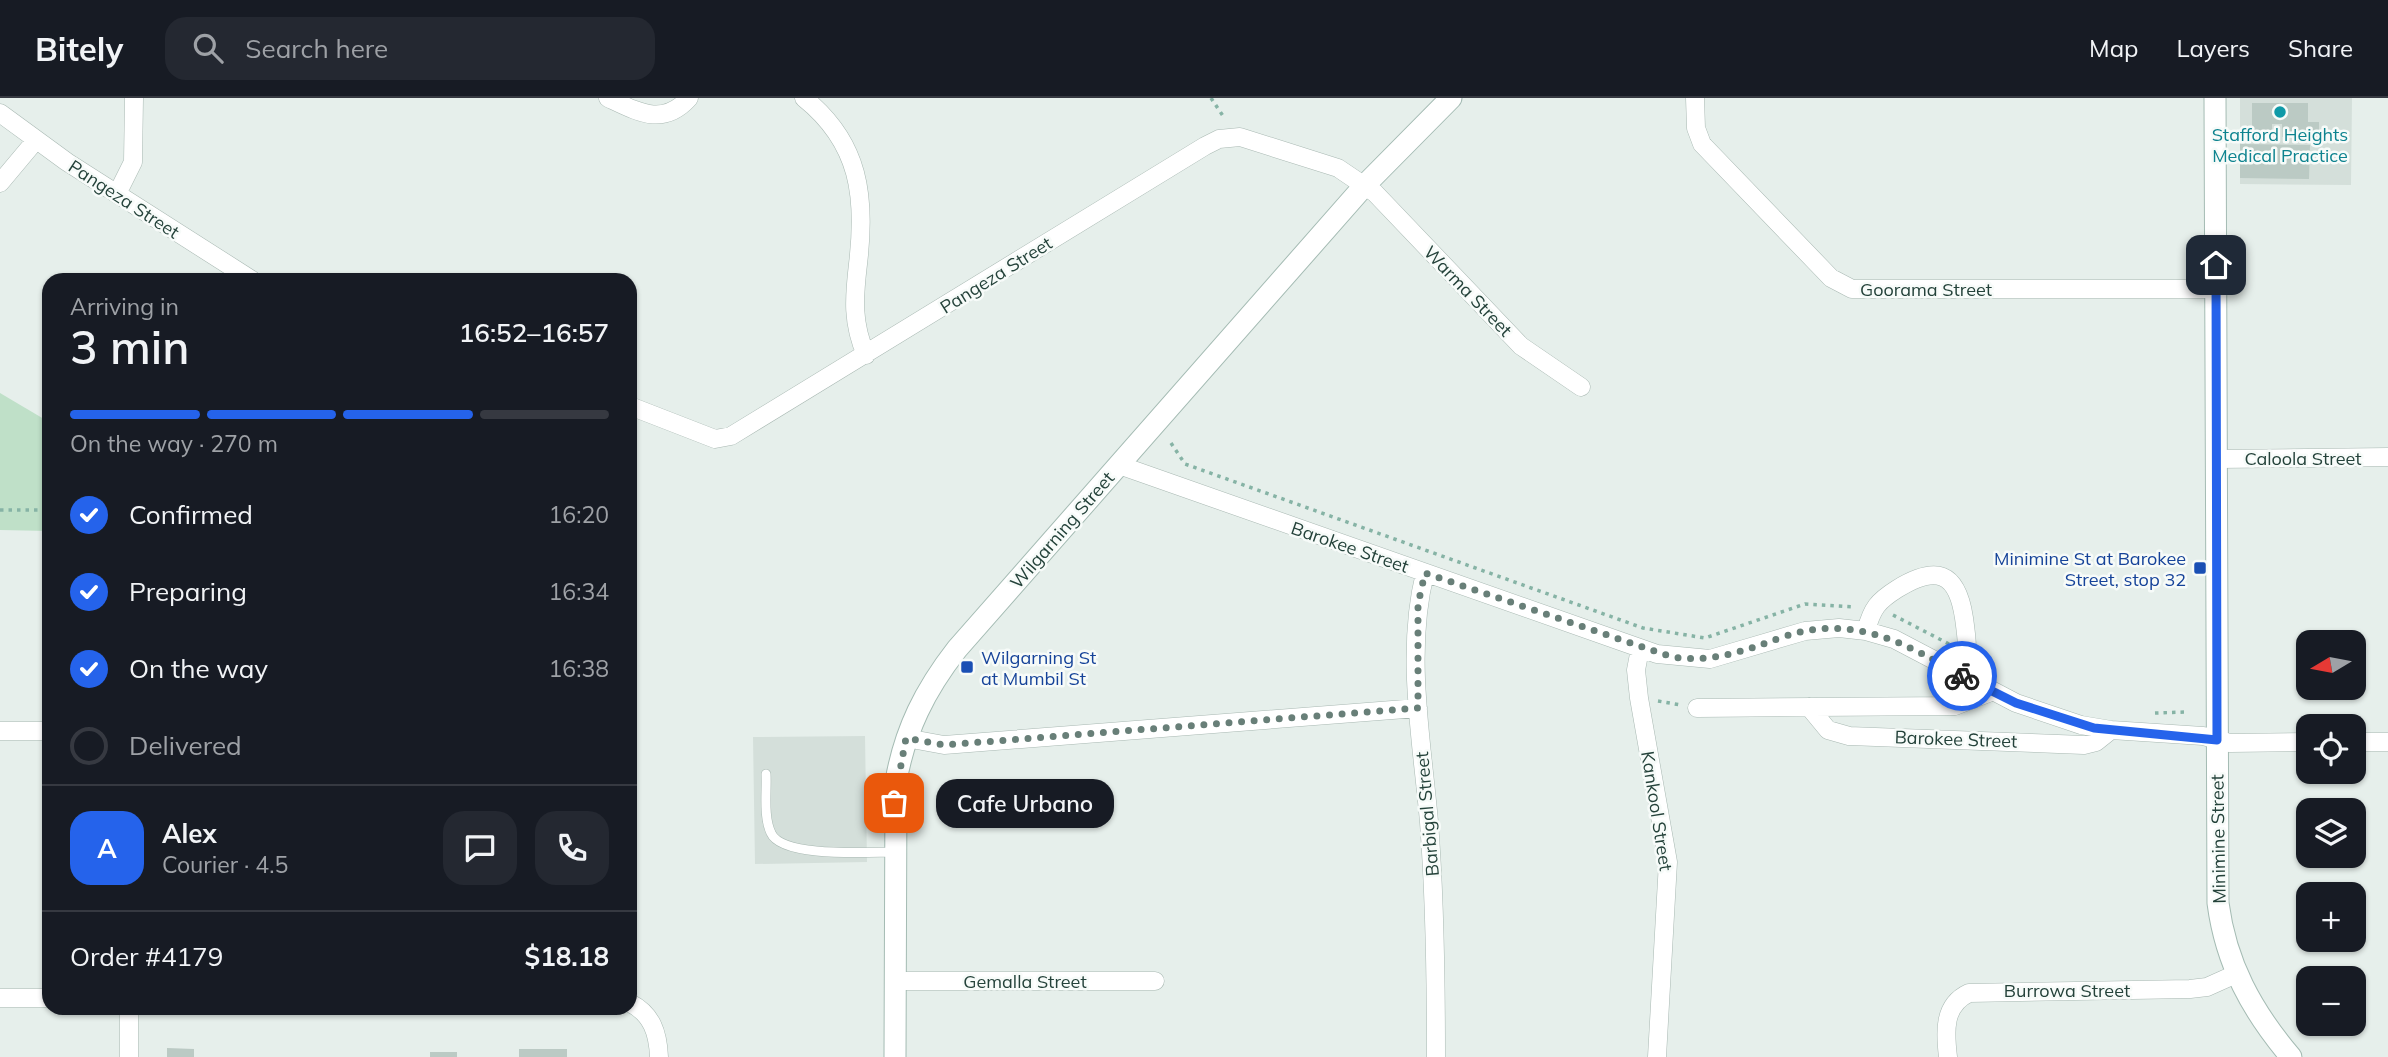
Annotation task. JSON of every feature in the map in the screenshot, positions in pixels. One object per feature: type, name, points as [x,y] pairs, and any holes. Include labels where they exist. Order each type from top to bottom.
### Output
[{"type":"street","points":[[117,194],[133,162],[134,98]]},
{"type":"street","points":[[608,98],[656,116],[675,111],[689,98]]},
{"type":"street","points":[[804,98],[837,132],[858,175],[860,239],[853,303],[855,326],[866,355]]},
{"type":"street","name":"Wilgarning Street","points":[[895,1057],[896,781],[906,738],[919,706],[942,669],[1119,465],[1364,186],[1451,98]]},
{"type":"street","name":"Goorama Street","points":[[1695,98],[1696,128],[1702,144],[1831,278],[1852,289],[2216,289]]},
{"type":"street","name":"Minimine Street","points":[[2215,98],[2218,903],[2225,940],[2236,974],[2258,1016],[2291,1057]]},
{"type":"street","name":"Pangeza Street","points":[[0,113],[117,194],[241,273]]},
{"type":"street","name":"Pangeza Street","points":[[637,409],[715,439],[732,436],[1219,139],[1248,138],[1322,160],[1364,186]]},
{"type":"street","points":[[0,183],[36,140]]},
{"type":"street","name":"Warma Street","points":[[1364,186],[1375,193],[1521,346],[1581,387]]},
{"type":"street","name":"Caloola Street","points":[[2217,458],[2388,457]]},
{"type":"street","name":"Barokee Street","points":[[1119,465],[1640,649],[1672,657],[1710,659],[1805,631],[1839,628],[1866,631],[1894,639],[1991,692],[2053,717],[2111,730],[2230,743],[2296,742]]},
{"type":"street","name":"Barbigal Street","points":[[1425,573],[1418,604],[1418,708],[1432,871],[1436,1057]]},
{"type":"street","points":[[1866,631],[1872,608],[1883,598],[1917,578],[1931,574],[1944,576],[1955,586],[1961,599],[1968,653],[1964,677]]},
{"type":"street","name":"Kankool Street","points":[[1640,649],[1636,670],[1639,698],[1668,862],[1657,1057]]},
{"type":"street","name":"Barokee Street","points":[[1697,708],[1955,706],[1991,692]]},
{"type":"street","name":"Barokee Street","points":[[1809,707],[1823,726],[1841,735],[2084,745],[2096,742],[2111,730]]},
{"type":"street","points":[[906,738],[944,745],[1418,708]]},
{"type":"street","points":[[0,731],[42,731]]},
{"type":"street","points":[[2366,742],[2388,742]]},
{"type":"street","name":"Burrowa Street","points":[[1948,1057],[1949,1011],[1961,997],[1969,993],[2190,989],[2207,986],[2236,974]]},
{"type":"street","name":"Gemalla Street","points":[[895,981],[1155,981]]},
{"type":"street","points":[[0,998],[42,998]]},
{"type":"street","points":[[637,1008],[653,1024],[659,1057]]},
{"type":"street","points":[[129,1015],[129,1057]]},
{"type":"lane","points":[[766,774],[768,824],[778,842],[832,852],[894,852]]},
{"type":"path","points":[[1211,98],[1223,116]]},
{"type":"path","points":[[1171,443],[1185,464],[1643,628],[1705,638],[1805,604],[1855,607]]},
{"type":"path","points":[[0,510],[42,510]]},
{"type":"path","points":[[1890,614],[1900,616],[1960,650]]},
{"type":"path","points":[[1639,698],[1697,708]]},
{"type":"path","points":[[2146,713],[2187,712]]},
{"type":"shaded area","points":[[2240,98],[2352,98],[2351,185],[2240,184]]},
{"type":"shaded area","points":[[865,736],[867,862],[755,864],[753,737]]},
{"type":"green space","points":[[0,393],[42,418],[42,531],[0,530]]},
{"type":"building","name":"Stafford Heights Medical Practice","points":[[2252,103],[2308,103],[2308,122],[2319,122],[2319,137],[2282,137],[2282,124],[2272,124],[2272,134],[2252,134]]},
{"type":"building","points":[[2240,144],[2310,145],[2309,179],[2240,178]]},
{"type":"building","points":[[167,1048],[194,1049],[194,1057],[167,1057]]},
{"type":"building","points":[[519,1049],[567,1049],[567,1057],[519,1057]]},
{"type":"building","points":[[430,1052],[457,1052],[457,1057],[430,1057]]},
{"type":"way so far","points":[[894,803],[900,758],[906,738],[926,744],[944,745],[1418,708],[1418,604],[1425,573],[1640,649],[1672,657],[1699,660],[1728,656],[1789,635],[1839,628],[1866,631],[1894,639],[1962,676]]},
{"type":"place","name":"Stafford Heights Medical Practice","points":[[2280,112]]},
{"type":"place","name":"Minimine St at Barokee Street, stop 32","points":[[2200,568]]},
{"type":"place","name":"Wilgarning St at Mumbil St","points":[[967,667]]},
{"type":"place","name":"Cafe Urbano","points":[[894,803]]},
{"type":"route","points":[[1962,676],[2016,703],[2094,728],[2203,736],[2217,740],[2216,265]]}]
